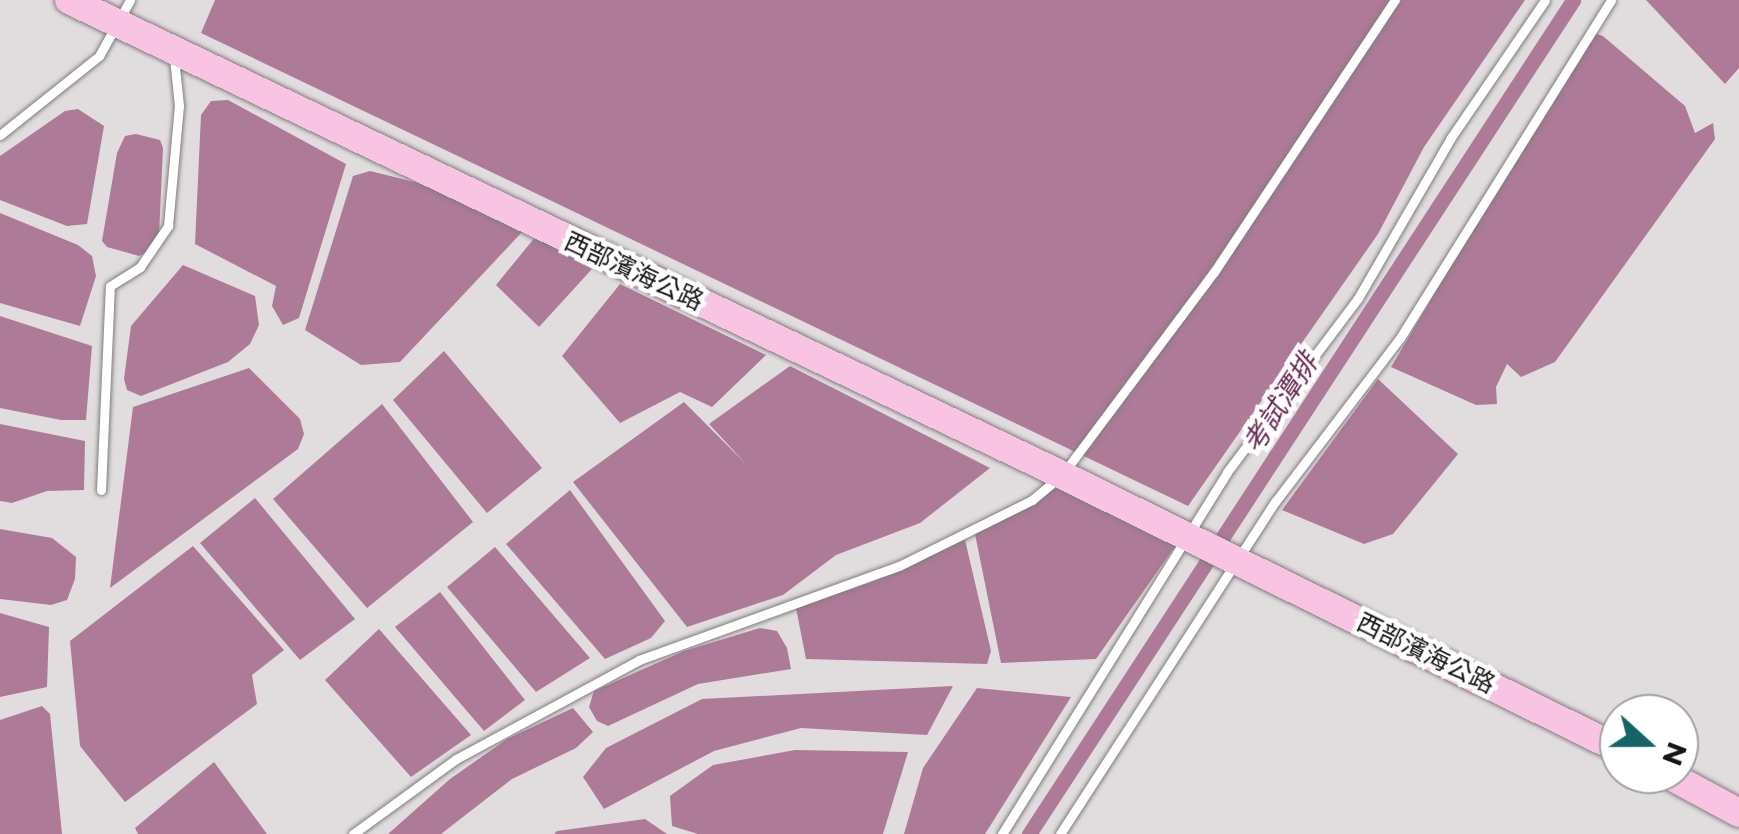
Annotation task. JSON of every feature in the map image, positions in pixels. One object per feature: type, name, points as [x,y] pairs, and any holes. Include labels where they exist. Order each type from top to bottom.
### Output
[{"type":"main road","name":"西部濱海公路","points":[[69,0],[125,12],[174,50],[1062,475],[1599,738]]},
{"type":"main road","points":[[1699,791],[1739,813]]},
{"type":"lane","points":[[354,834],[369,829],[456,759],[639,660],[899,566],[1032,500],[1062,475],[1214,272],[1395,0]]},
{"type":"lane","points":[[1002,834],[1194,540],[1227,472],[1358,298],[1450,139],[1544,0]]},
{"type":"lane","points":[[1060,834],[1235,561],[1400,338],[1611,0]]},
{"type":"lane","points":[[0,136],[99,56],[125,12]]},
{"type":"lane","points":[[101,490],[110,286],[140,267],[168,226],[180,106],[174,50]]},
{"type":"shaded area","points":[[215,0],[1525,0],[1424,147],[1378,234],[1188,506],[201,33]]},
{"type":"shaded area","points":[[1646,0],[1739,0],[1739,68],[1725,84]]},
{"type":"shaded area","points":[[1590,32],[1603,36],[1685,106],[1695,133],[1713,123],[1715,139],[1555,362],[1521,377],[1507,364],[1496,387],[1497,404],[1476,405],[1391,367]]},
{"type":"shaded area","points":[[228,100],[346,164],[299,318],[283,325],[272,306],[276,286],[195,244],[201,115],[211,101]]},
{"type":"shaded area","points":[[78,109],[104,126],[87,224],[67,226],[0,200],[0,156],[65,111]]},
{"type":"shaded area","points":[[136,134],[160,140],[163,148],[159,235],[153,249],[139,256],[107,247],[102,241],[117,153],[125,136]]},
{"type":"shaded area","points":[[370,171],[443,189],[524,230],[400,362],[361,365],[305,330],[353,176]]},
{"type":"shaded area","points":[[0,213],[78,245],[92,256],[96,276],[80,326],[0,303]]},
{"type":"shaded area","points":[[536,236],[592,269],[539,327],[496,285]]},
{"type":"shaded area","points":[[183,265],[255,296],[259,325],[250,344],[228,362],[141,396],[127,390],[124,379],[131,326]]},
{"type":"shaded area","points":[[620,284],[766,355],[712,407],[680,392],[620,423],[562,356]]},
{"type":"shaded area","points":[[0,316],[92,346],[86,420],[61,420],[0,408]]},
{"type":"shaded area","points":[[444,351],[542,468],[487,513],[393,400]]},
{"type":"shaded area","points":[[790,366],[990,468],[920,523],[836,555],[783,595],[687,627],[573,482],[684,402],[746,464],[709,424]]},
{"type":"shaded area","points":[[249,368],[300,419],[304,434],[298,449],[110,588],[133,407]]},
{"type":"shaded area","points":[[1378,379],[1458,454],[1393,534],[1364,544],[1282,510]]},
{"type":"shaded area","points":[[382,404],[473,522],[367,608],[273,499]]},
{"type":"shaded area","points":[[0,424],[85,441],[84,490],[47,491],[12,503],[0,501]]},
{"type":"shaded area","points":[[1054,487],[1178,542],[1096,659],[1001,663],[974,529]]},
{"type":"shaded area","points":[[570,490],[665,621],[651,638],[605,659],[506,544]]},
{"type":"shaded area","points":[[255,498],[355,619],[300,660],[200,543]]},
{"type":"shaded area","points":[[0,529],[52,538],[76,557],[75,579],[67,600],[51,605],[0,599]]},
{"type":"shaded area","points":[[965,540],[991,651],[987,664],[806,659],[795,603]]},
{"type":"shaded area","points":[[193,546],[284,650],[252,675],[257,704],[125,802],[80,746],[70,641]]},
{"type":"shaded area","points":[[495,547],[590,658],[536,692],[447,587]]},
{"type":"shaded area","points":[[440,592],[525,700],[484,731],[395,627]]},
{"type":"shaded area","points":[[0,613],[49,627],[47,687],[0,697]]},
{"type":"shaded area","points":[[760,628],[777,631],[787,648],[791,669],[698,684],[608,726],[597,721],[589,707],[594,691],[684,651]]},
{"type":"shaded area","points":[[379,629],[471,735],[411,777],[325,680]]},
{"type":"shaded area","points":[[953,686],[927,735],[801,728],[714,751],[604,809],[583,777],[606,748],[702,699]]},
{"type":"shaded area","points":[[977,688],[1071,697],[985,834],[904,834],[923,768]]},
{"type":"shaded area","points":[[42,706],[50,714],[62,834],[0,834],[0,720]]},
{"type":"shaded area","points":[[573,708],[593,732],[576,748],[512,779],[441,834],[388,834],[450,779],[507,739]]},
{"type":"shaded area","points":[[795,750],[908,752],[883,834],[698,834],[672,826],[670,796],[713,765]]},
{"type":"shaded area","points":[[214,762],[267,834],[138,834],[135,828]]},
{"type":"shaded area","points":[[645,819],[667,834],[554,834],[557,831]]},
{"type":"waterway","name":"考試潭排","points":[[1029,834],[1573,0]]}]
